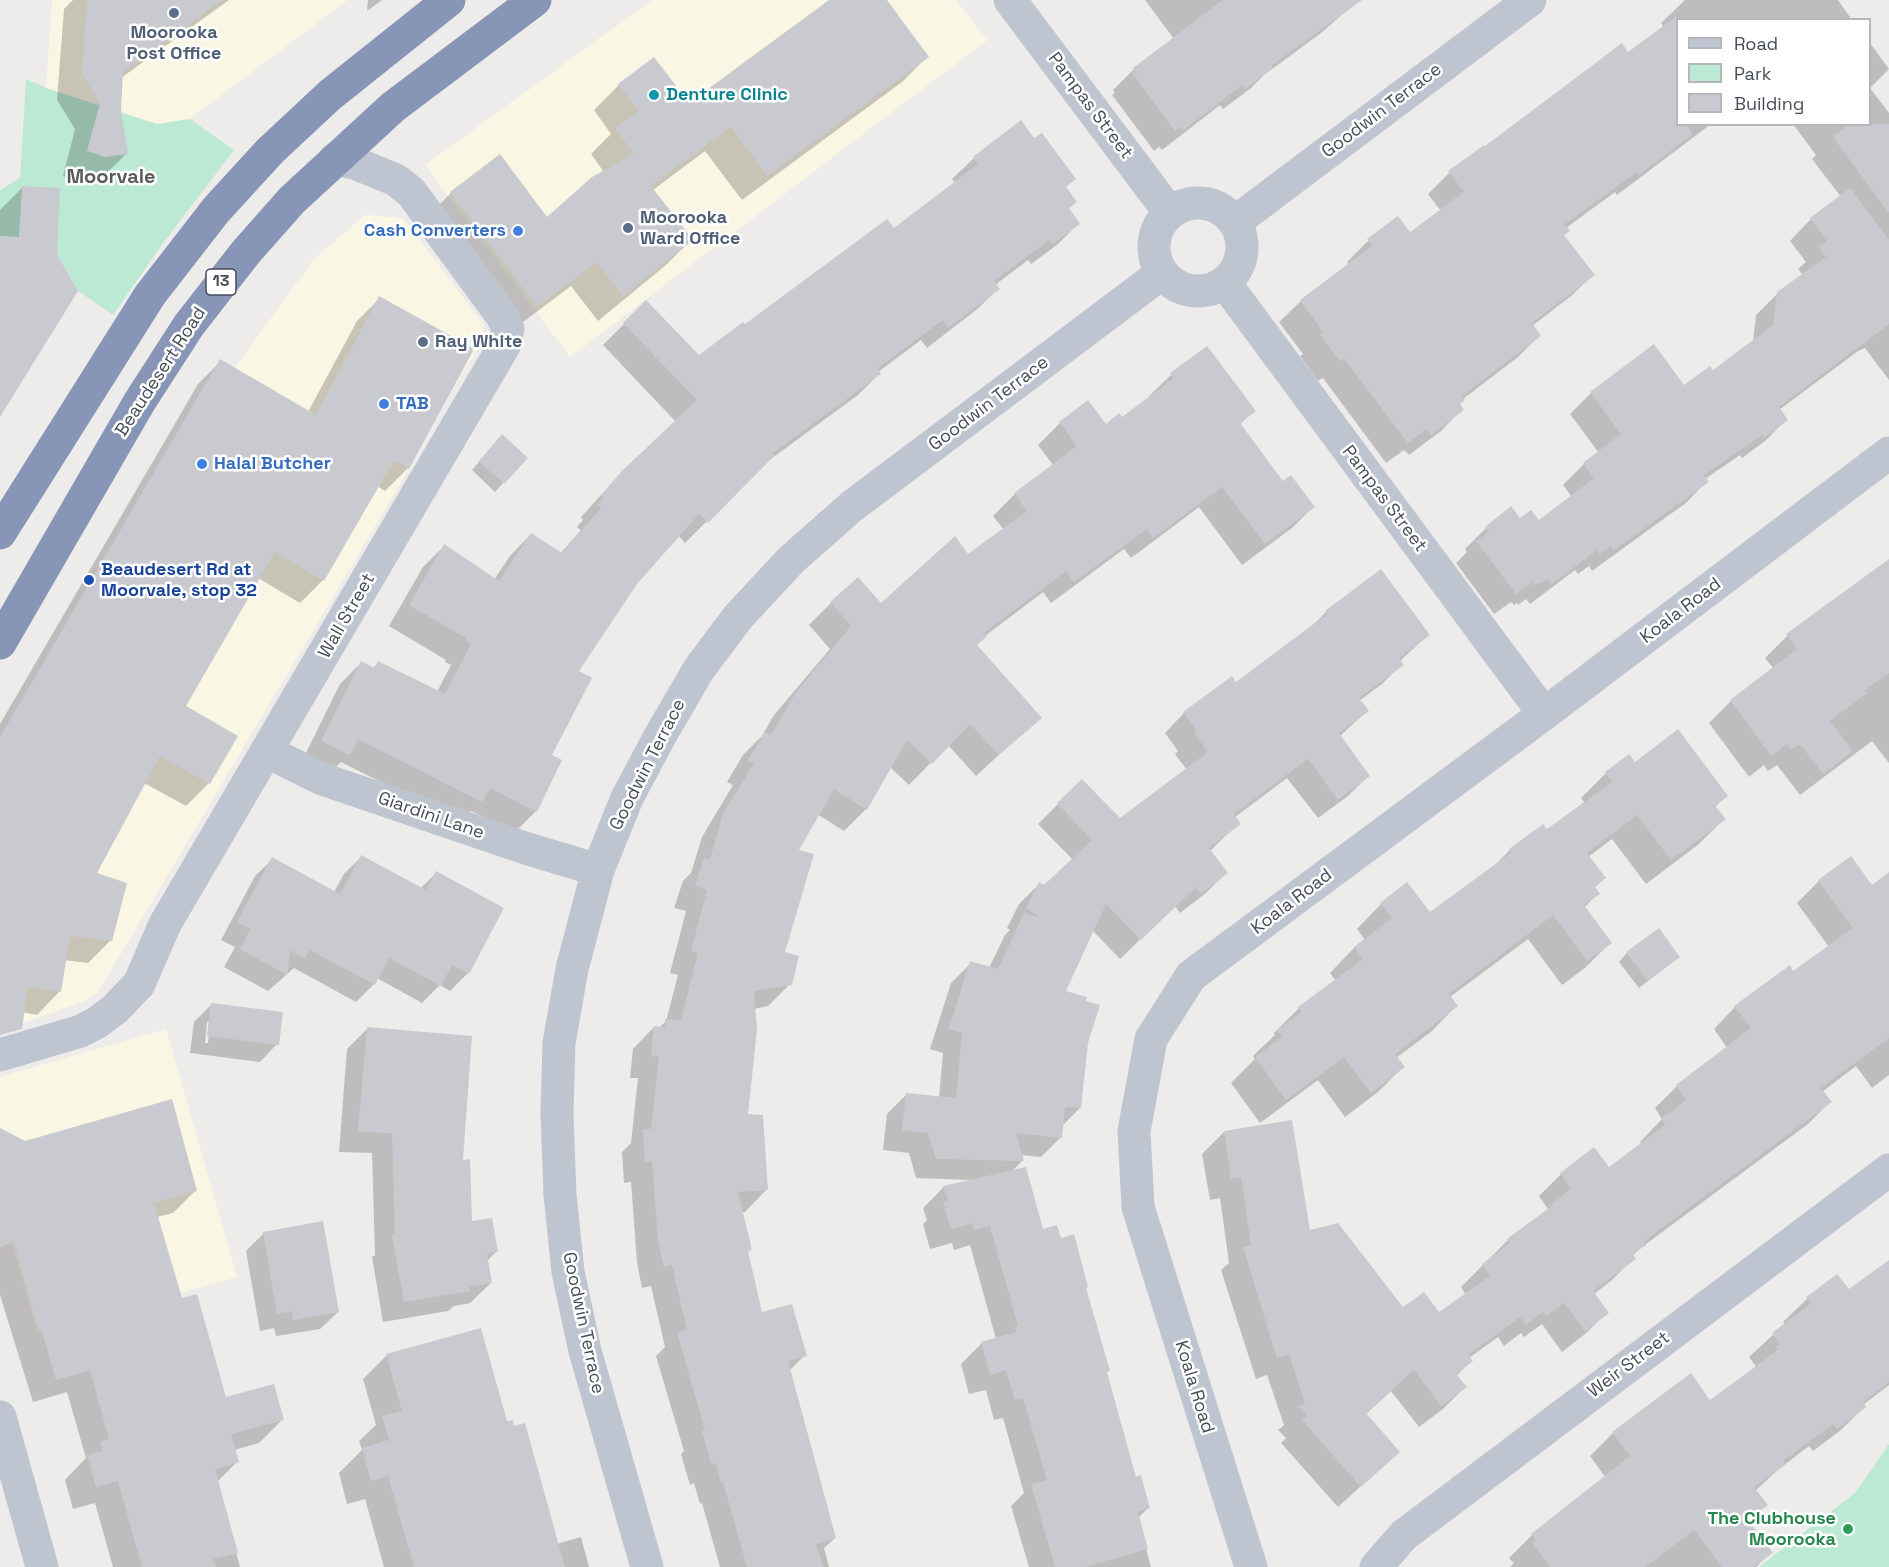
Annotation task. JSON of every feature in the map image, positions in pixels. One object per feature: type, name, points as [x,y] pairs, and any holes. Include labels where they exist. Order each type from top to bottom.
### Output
[{"type":"highway","points":[[0,533],[150,295],[216,210],[270,151],[330,94],[449,0]]},
{"type":"highway","name":"Beaudesert Road","points":[[0,643],[140,401],[189,325],[216,289],[292,200],[335,159],[393,107],[535,0]]},
{"type":"street","name":"Pampas Street","points":[[1010,0],[1170,213]]},
{"type":"street","name":"Goodwin Terrace","points":[[1235,222],[1530,0]]},
{"type":"street","name":"Wall Street","points":[[0,1055],[81,1031],[115,1009],[139,984],[165,924],[504,346],[508,329],[502,316],[411,192],[396,180],[357,164],[335,159]]},
{"type":"street","points":[[1197,202],[1212,204],[1224,211],[1235,222],[1241,234],[1243,247],[1241,261],[1226,283],[1213,290],[1199,292],[1185,290],[1172,283],[1162,273],[1156,261],[1155,235],[1161,223],[1170,213],[1183,205],[1197,202]]},
{"type":"street","name":"Goodwin Terrace","points":[[647,1567],[585,1351],[568,1272],[560,1195],[556,1113],[559,1043],[573,969],[598,870],[627,798],[699,669],[738,617],[791,560],[851,507],[1162,273]]},
{"type":"street","name":"Pampas Street","points":[[1226,283],[1544,714]]},
{"type":"street","name":"Koala Road","points":[[1251,1567],[1138,1206],[1134,1131],[1151,1039],[1191,976],[1544,714],[1889,453]]},
{"type":"street","name":"Giardini Lane","points":[[267,752],[322,779],[528,849],[598,870]]},
{"type":"street","name":"Weir Street","points":[[1376,1567],[1404,1535],[1889,1170]]},
{"type":"street","points":[[0,1418],[42,1567]]},
{"type":"shaded area","points":[[52,0],[347,0],[190,119],[157,124],[46,88]]},
{"type":"shaded area","points":[[652,0],[956,0],[987,40],[570,357],[425,165]]},
{"type":"shaded area","points":[[365,215],[403,218],[484,325],[483,341],[97,994],[80,1003],[0,1031],[235,368],[313,260]]},
{"type":"shaded area","points":[[166,1029],[237,1277],[38,1333],[0,1199],[0,1077]]},
{"type":"green space","points":[[26,79],[46,88],[157,124],[190,119],[234,150],[161,246],[113,315],[78,291],[50,241],[0,236],[0,190],[20,178]]},
{"type":"green space","name":"The Clubhouse Moorooka","points":[[1889,1444],[1889,1567],[1759,1567],[1856,1492]]},
{"type":"building","points":[[87,0],[222,0],[123,72],[121,111],[128,154],[105,157],[87,151],[100,103],[82,74]]},
{"type":"building","points":[[829,0],[887,0],[929,57],[767,176],[731,127],[651,186],[693,240],[623,297],[597,262],[537,307],[450,192],[500,154],[547,217],[592,177],[634,154],[615,128],[638,111],[618,84],[654,57],[689,103]]},
{"type":"building","points":[[1223,0],[1362,0],[1271,66],[1273,68],[1245,89],[1242,85],[1184,130],[1180,127],[1175,131],[1132,73],[1135,71],[1133,68]]},
{"type":"building","points":[[1677,16],[1676,126],[1687,126],[1693,134],[1639,175],[1637,172],[1565,224],[1570,231],[1564,235],[1595,275],[1532,323],[1541,336],[1462,396],[1465,400],[1460,404],[1464,410],[1431,435],[1426,429],[1408,443],[1344,358],[1340,361],[1320,334],[1323,332],[1300,300],[1372,246],[1367,239],[1398,216],[1410,232],[1464,192],[1448,171],[1622,43],[1628,52]]},
{"type":"building","points":[[1021,120],[1034,138],[1042,133],[1076,179],[1066,187],[1077,202],[1069,208],[1080,224],[1053,244],[1049,240],[994,281],[1000,289],[948,328],[943,320],[877,369],[881,374],[773,453],[775,455],[708,523],[699,514],[637,584],[579,671],[592,678],[552,755],[562,760],[537,812],[490,788],[482,802],[358,739],[350,755],[321,741],[361,661],[374,668],[378,661],[445,694],[471,644],[465,640],[466,638],[409,605],[444,544],[499,581],[531,533],[562,553],[601,508],[597,505],[604,498],[601,495],[623,470],[697,400],[623,323],[646,300],[699,355],[743,322],[745,324],[887,219],[894,228],[978,164],[973,157]]},
{"type":"building","points":[[1889,124],[1889,213],[1833,137],[1847,126]]},
{"type":"building","points":[[22,186],[60,188],[57,254],[78,291],[0,417],[0,236],[19,237]]},
{"type":"building","points":[[1850,188],[1889,240],[1889,324],[1779,407],[1788,420],[1764,438],[1762,435],[1704,475],[1709,482],[1613,551],[1611,546],[1600,554],[1597,550],[1552,584],[1548,579],[1535,585],[1533,582],[1516,594],[1476,541],[1489,532],[1485,527],[1511,506],[1520,518],[1531,510],[1539,520],[1594,478],[1583,463],[1621,434],[1590,392],[1654,344],[1684,385],[1710,366],[1713,370],[1773,325],[1777,292],[1826,257],[1819,247],[1827,241],[1810,218]]},
{"type":"building","points":[[379,296],[471,347],[473,351],[409,469],[394,460],[324,581],[275,552],[186,706],[238,736],[210,784],[160,756],[97,873],[127,883],[112,941],[70,936],[61,992],[28,987],[22,1029],[0,1035],[0,737],[220,359],[316,415]]},
{"type":"building","points":[[1207,346],[1256,411],[1240,423],[1283,481],[1291,475],[1315,507],[1265,544],[1222,487],[1153,538],[1147,529],[1074,582],[1066,571],[984,633],[987,636],[977,645],[1042,718],[999,755],[970,724],[932,764],[907,740],[867,810],[834,789],[799,850],[814,854],[785,952],[799,956],[792,985],[754,991],[757,1030],[748,1114],[763,1115],[768,1190],[738,1192],[752,1250],[748,1251],[762,1312],[792,1304],[807,1356],[788,1361],[836,1538],[816,1544],[823,1567],[747,1567],[723,1482],[721,1483],[716,1463],[711,1464],[702,1431],[705,1430],[677,1333],[687,1330],[672,1265],[664,1267],[658,1240],[652,1161],[645,1162],[643,1129],[651,1129],[659,1057],[651,1056],[654,1026],[665,1027],[665,1019],[681,1020],[698,953],[691,951],[707,890],[695,886],[704,858],[710,859],[723,814],[754,763],[748,760],[765,732],[771,735],[796,692],[851,626],[830,602],[858,577],[881,603],[955,536],[968,554],[1027,511],[1014,493],[1077,446],[1059,422],[1088,400],[1106,424],[1119,413],[1122,417],[1174,378],[1170,373]]},
{"type":"building","points":[[502,434],[528,458],[504,484],[479,461]]},
{"type":"building","points":[[1889,559],[1889,673],[1865,690],[1867,693],[1830,721],[1853,751],[1823,774],[1800,744],[1791,750],[1787,744],[1771,756],[1730,700],[1797,649],[1786,634]]},
{"type":"building","points":[[1381,569],[1430,635],[1399,658],[1404,665],[1359,698],[1369,711],[1339,733],[1370,776],[1338,800],[1308,759],[1234,814],[1241,824],[1209,848],[1228,873],[1201,894],[1196,887],[1141,940],[1106,904],[1066,991],[1087,997],[1086,1001],[1100,1005],[1088,1043],[1081,1108],[1065,1107],[1062,1138],[1016,1133],[1024,1161],[936,1159],[928,1133],[902,1130],[906,1093],[956,1098],[962,1033],[949,1029],[970,961],[998,969],[1024,913],[1038,917],[1026,908],[1039,882],[1044,885],[1092,840],[1057,803],[1082,779],[1120,818],[1208,752],[1194,733],[1197,730],[1183,712],[1232,676],[1236,682],[1327,614],[1325,611]]},
{"type":"building","points":[[1678,729],[1728,796],[1715,806],[1726,819],[1671,860],[1637,815],[1587,853],[1606,878],[1595,887],[1600,894],[1584,905],[1612,943],[1587,961],[1553,915],[1449,994],[1458,1006],[1395,1054],[1405,1067],[1371,1093],[1344,1057],[1286,1100],[1255,1057],[1282,1037],[1277,1030],[1302,1012],[1298,1007],[1363,959],[1354,947],[1392,918],[1380,903],[1407,882],[1430,912],[1512,852],[1509,849],[1543,824],[1547,829],[1612,782],[1605,772],[1629,754],[1635,762]]},
{"type":"building","points":[[361,855],[426,890],[436,871],[504,908],[469,974],[452,965],[441,986],[389,958],[375,985],[310,950],[305,959],[290,950],[287,975],[240,949],[251,929],[237,922],[272,857],[340,894]]},
{"type":"building","points":[[1851,856],[1872,885],[1889,872],[1889,1038],[1821,1088],[1832,1102],[1655,1233],[1644,1242],[1646,1245],[1633,1254],[1636,1259],[1593,1291],[1609,1313],[1585,1331],[1564,1303],[1546,1316],[1543,1312],[1526,1325],[1520,1317],[1468,1355],[1473,1361],[1456,1374],[1467,1387],[1441,1406],[1414,1370],[1366,1413],[1400,1452],[1361,1487],[1302,1420],[1307,1416],[1299,1407],[1305,1403],[1289,1354],[1277,1358],[1243,1247],[1251,1245],[1241,1177],[1231,1179],[1224,1131],[1292,1120],[1310,1230],[1338,1223],[1403,1307],[1424,1292],[1439,1312],[1490,1276],[1482,1264],[1510,1243],[1507,1239],[1571,1189],[1560,1173],[1594,1147],[1609,1167],[1665,1125],[1661,1119],[1686,1100],[1676,1085],[1751,1028],[1734,1006],[1790,965],[1793,971],[1853,928],[1818,880]]},
{"type":"building","points":[[1659,928],[1680,957],[1648,981],[1626,952]]},
{"type":"building","points":[[211,1003],[283,1012],[279,1045],[207,1036]]},
{"type":"building","points":[[367,1027],[472,1036],[463,1160],[470,1159],[472,1221],[492,1218],[498,1252],[487,1254],[492,1283],[469,1287],[470,1291],[404,1302],[392,1235],[395,1235],[392,1133],[358,1132]]},
{"type":"building","points":[[172,1099],[197,1191],[154,1203],[182,1298],[197,1294],[226,1397],[274,1384],[284,1420],[231,1434],[239,1462],[215,1469],[238,1553],[213,1559],[216,1567],[142,1567],[118,1481],[96,1487],[87,1455],[103,1451],[100,1442],[109,1439],[90,1370],[56,1380],[41,1328],[38,1329],[14,1242],[0,1247],[0,1128],[25,1141]]},
{"type":"building","points":[[1026,1167],[1043,1229],[1057,1225],[1061,1238],[1074,1234],[1088,1287],[1086,1288],[1110,1371],[1107,1372],[1136,1477],[1141,1475],[1150,1508],[1138,1512],[1148,1549],[1085,1567],[1055,1567],[1031,1484],[1047,1480],[1023,1398],[1015,1400],[1006,1370],[990,1375],[981,1342],[1016,1332],[1015,1327],[1018,1326],[990,1226],[974,1230],[973,1223],[951,1229],[943,1202],[948,1200],[943,1186]]},
{"type":"building","points":[[323,1221],[339,1312],[293,1320],[292,1311],[277,1314],[263,1232]]},
{"type":"building","points":[[1889,1260],[1889,1382],[1863,1402],[1866,1407],[1837,1429],[1833,1424],[1783,1461],[1786,1464],[1754,1487],[1768,1505],[1748,1520],[1773,1553],[1753,1567],[1722,1567],[1694,1530],[1645,1567],[1550,1567],[1532,1543],[1536,1540],[1531,1534],[1630,1456],[1612,1432],[1691,1373],[1710,1400],[1778,1350],[1776,1347],[1780,1344],[1772,1333],[1810,1304],[1806,1297],[1837,1274],[1849,1289]]},
{"type":"building","points":[[481,1328],[507,1421],[513,1420],[514,1426],[525,1423],[565,1567],[414,1567],[388,1476],[371,1481],[362,1448],[389,1440],[382,1416],[402,1411],[386,1354]]},
{"type":"place","name":"Moorooka Post Office","points":[[174,13]]},
{"type":"place","name":"Denture Clinic","points":[[654,95]]},
{"type":"place","name":"Moorooka Ward Office","points":[[628,228]]},
{"type":"place","name":"Cash Converters","points":[[518,231]]},
{"type":"place","name":"Ray White","points":[[423,342]]},
{"type":"place","name":"TAB","points":[[384,404]]},
{"type":"place","name":"Halal Butcher","points":[[202,464]]},
{"type":"place","name":"Beaudesert Rd at Moorvale, stop 32","points":[[89,580]]},
{"type":"place","name":"The Clubhouse Moorooka","points":[[1848,1529]]},
{"type":"district","name":"Moorvale","points":[[111,178]]}]
